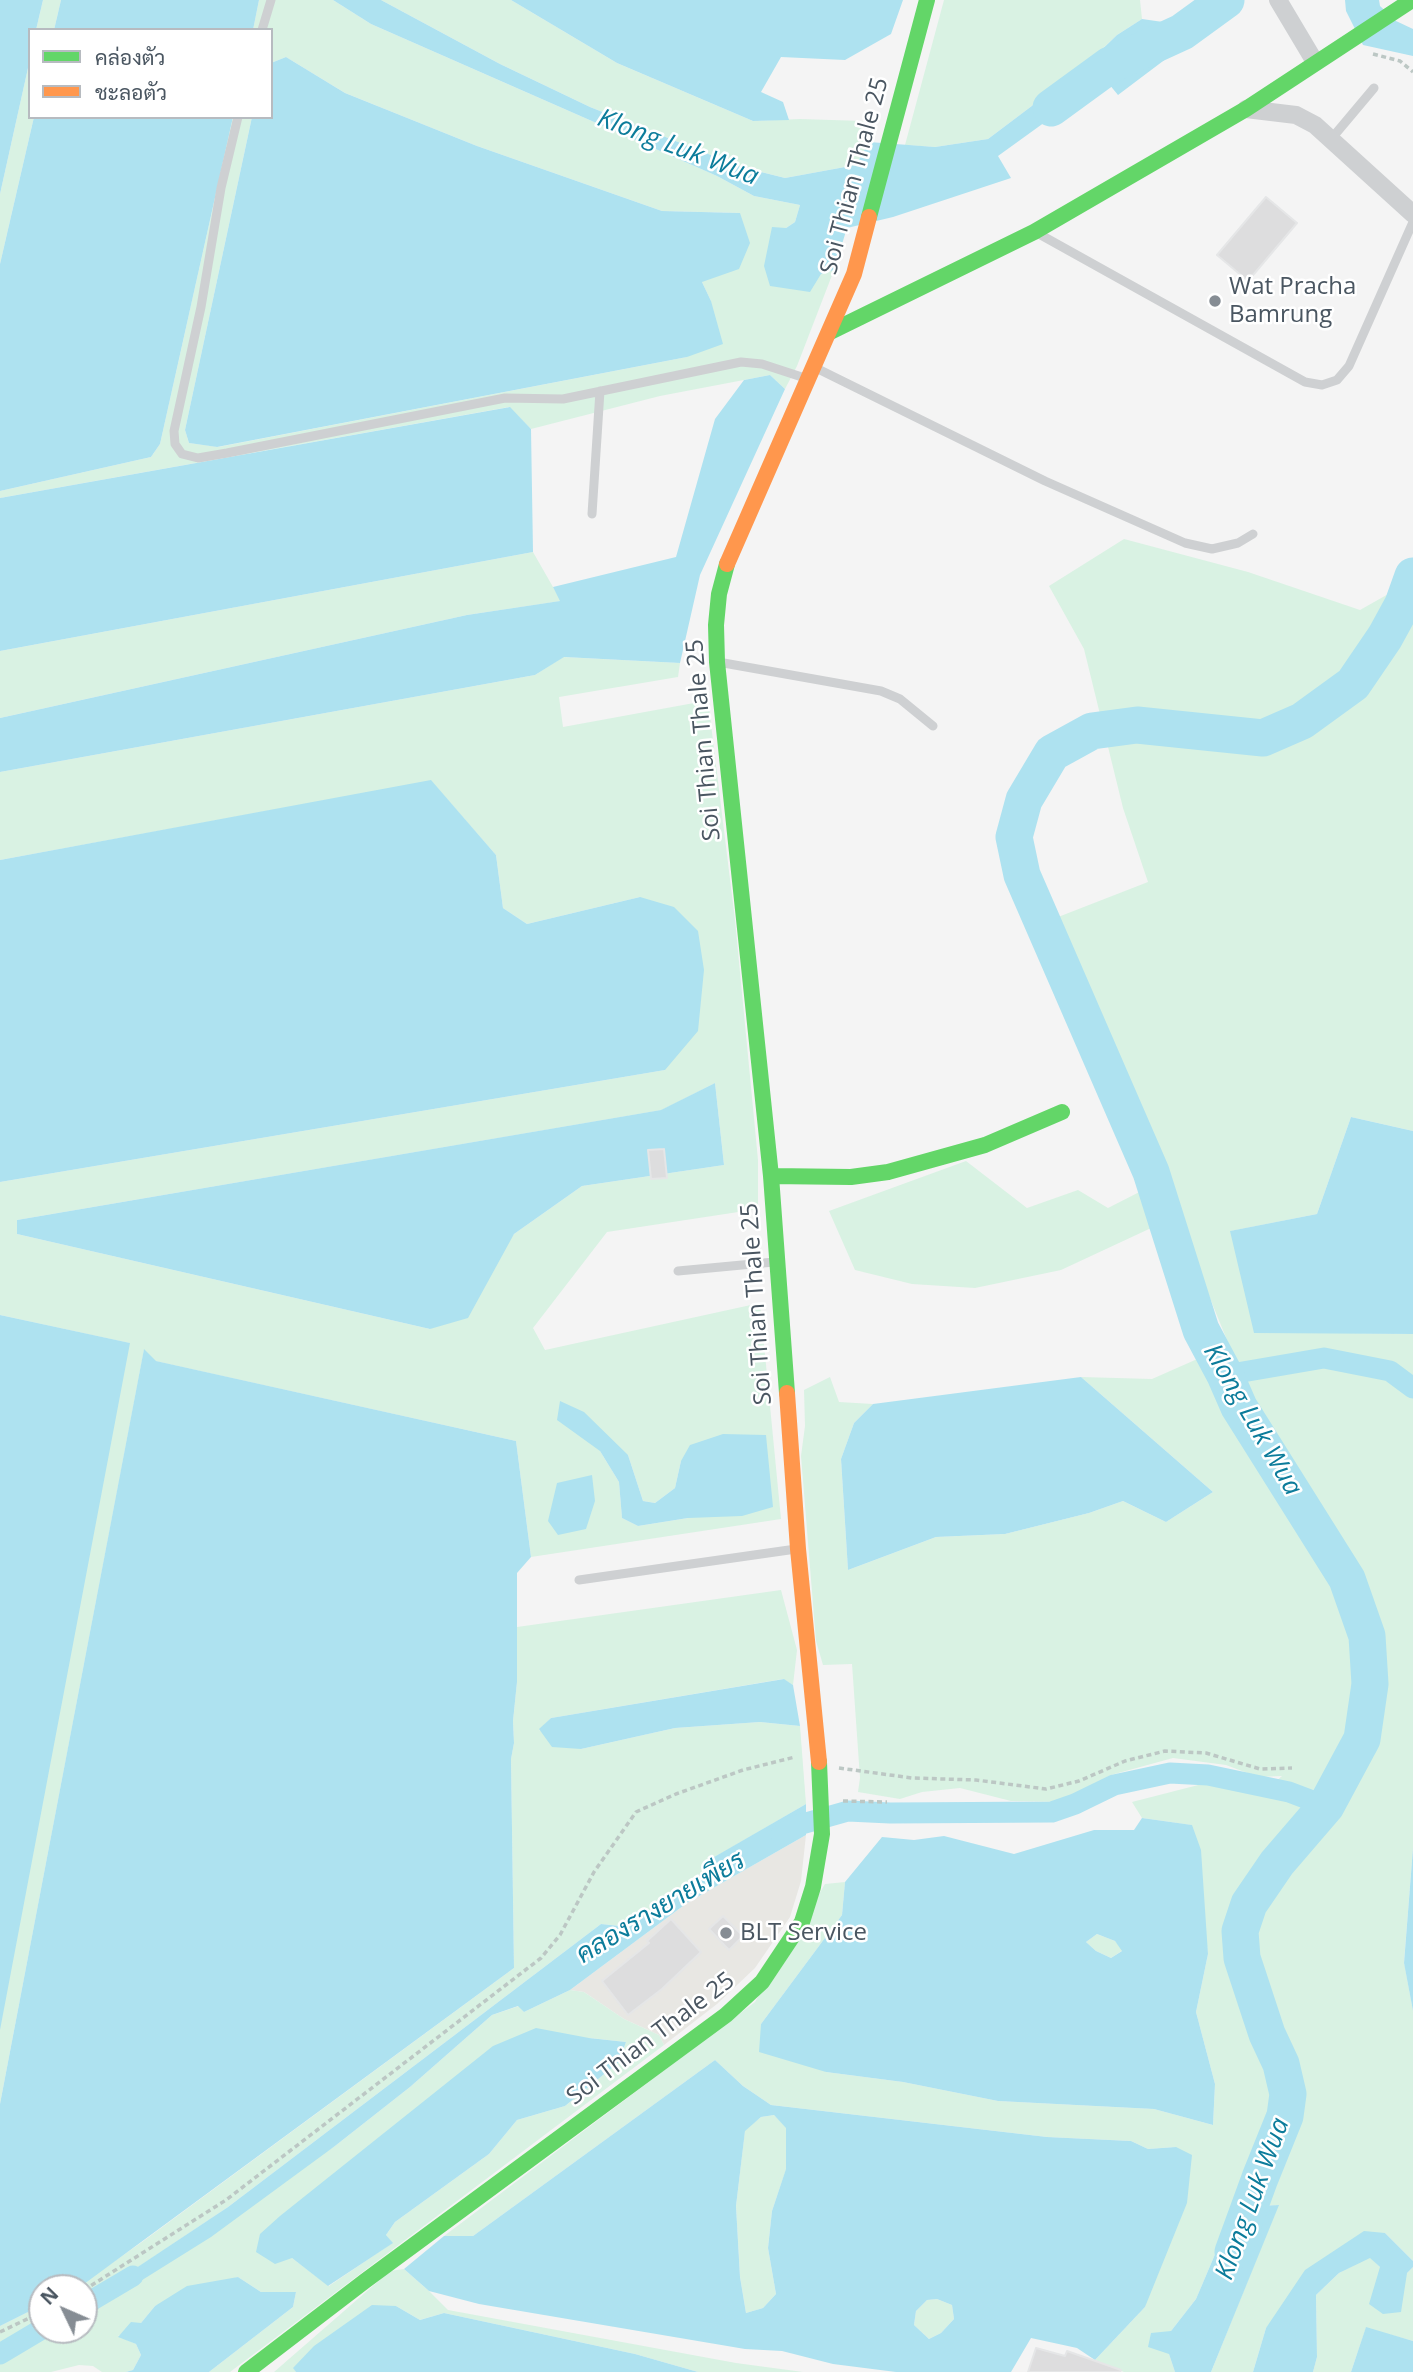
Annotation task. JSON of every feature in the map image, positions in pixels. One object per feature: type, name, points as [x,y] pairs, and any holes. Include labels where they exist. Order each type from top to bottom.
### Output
[{"type":"street","name":"Soi Thian Thale 25","points":[[246,2372],[726,2015],[762,1982],[786,1950],[802,1922],[813,1887],[822,1834],[818,1758],[798,1549],[771,1184],[717,662],[716,625],[729,555],[812,374],[854,274],[927,0]]},
{"type":"street","points":[[830,332],[1034,232],[1246,109],[1412,0]]},
{"type":"street","points":[[1278,1],[1315,62]]},
{"type":"street","points":[[1246,109],[1296,115],[1315,125],[1413,214]]},
{"type":"street","points":[[771,1184],[888,1172],[985,1145],[1062,1112]]},
{"type":"lane","points":[[263,28],[271,0]]},
{"type":"lane","points":[[1332,138],[1374,88]]},
{"type":"lane","points":[[238,119],[221,188],[201,307],[174,431],[175,444],[182,454],[198,458],[227,453],[505,398],[563,399],[741,362],[812,374],[1185,543],[1212,549],[1238,543],[1253,534]]},
{"type":"lane","points":[[1034,232],[1305,382],[1322,385],[1337,380],[1349,366],[1413,222]]},
{"type":"lane","points":[[592,514],[600,391]]},
{"type":"lane","points":[[717,662],[881,691],[900,699],[933,726]]},
{"type":"lane","points":[[678,1271],[776,1262]]},
{"type":"lane","points":[[579,1580],[798,1549]]},
{"type":"path","points":[[1341,45],[1400,61],[1413,72]]},
{"type":"path","points":[[98,2281],[226,2200],[541,1958],[560,1935],[594,1872],[636,1812],[676,1794],[743,1770],[818,1758],[912,1778],[976,1780],[1046,1789],[1079,1781],[1125,1760],[1165,1751],[1206,1753],[1260,1769],[1292,1768]]},
{"type":"path","points":[[821,1806],[853,1800],[887,1802]]},
{"type":"path","points":[[0,2332],[28,2319]]},
{"type":"shaded area","points":[[806,1835],[801,1881],[790,1917],[755,1968],[717,2004],[664,2045],[659,2035],[624,2019],[584,1992],[570,1990],[687,1903]]},
{"type":"green space","points":[[43,0],[61,0],[54,28],[36,28]]},
{"type":"green space","points":[[259,0],[333,0],[371,24],[717,176],[754,196],[800,205],[795,222],[786,228],[772,228],[821,274],[834,270],[797,366],[785,389],[770,375],[660,396],[531,429],[509,407],[0,498],[0,491],[151,457],[160,444],[233,119],[252,119],[185,430],[189,443],[218,447],[687,357],[711,301],[702,282],[740,213],[662,211],[477,146],[345,93],[286,57],[273,62],[273,28],[253,28]]},
{"type":"green space","points":[[381,0],[511,0],[617,63],[753,121],[863,121],[869,142],[856,165],[785,178],[741,167],[590,107],[500,64]]},
{"type":"green space","points":[[944,0],[1140,0],[1142,19],[1117,35],[1081,69],[988,139],[935,147],[905,145]]},
{"type":"green space","points":[[28,68],[28,119],[34,119],[0,264],[0,194]]},
{"type":"green space","points":[[1124,539],[1248,572],[1360,610],[1413,580],[1413,1131],[1351,1117],[1317,1214],[1231,1231],[1353,1333],[1413,1334],[1413,1848],[1404,1962],[1413,2011],[1413,2261],[1385,2233],[1266,2328],[1253,2372],[1211,2372],[1278,2205],[1241,2208],[1216,2252],[1196,2299],[1171,2331],[1169,2354],[1175,2372],[1124,2372],[1095,2360],[1145,2307],[1176,2147],[1148,2149],[1131,2141],[1047,2137],[771,2105],[743,2086],[715,2060],[473,2236],[444,2236],[755,2002],[825,1884],[845,1882],[842,1915],[761,2024],[826,2072],[903,2082],[998,2101],[1154,2109],[1213,2125],[1215,2084],[1196,2012],[1208,1954],[1191,1825],[1142,1818],[1132,1802],[1210,1782],[1262,1794],[1282,1776],[1258,1777],[1226,1765],[1173,1758],[1111,1775],[1060,1802],[1011,1801],[960,1788],[922,1792],[900,1799],[858,1792],[860,1778],[852,1664],[823,1665],[816,1641],[801,1456],[805,1426],[804,1390],[830,1377],[839,1402],[873,1404],[854,1423],[841,1459],[848,1570],[936,1537],[1005,1534],[1089,1513],[1123,1501],[1166,1522],[1213,1492],[1081,1377],[1152,1379],[1229,1345],[1190,1249],[1149,1229],[1061,1270],[975,1288],[912,1284],[855,1270],[829,1211],[966,1161],[1027,1208],[1078,1190],[1108,1208],[1161,1181],[1053,919],[1148,882],[1123,808],[1084,649],[1049,586]]},
{"type":"green space","points":[[533,552],[561,601],[467,615],[0,718],[0,651]]},
{"type":"green space","points":[[563,657],[680,663],[678,677],[559,697],[563,727],[694,703],[709,708],[735,920],[758,1160],[758,1209],[607,1232],[533,1328],[545,1350],[760,1303],[781,1519],[531,1557],[516,1441],[155,1361],[144,1350],[0,2104],[0,2006],[129,1343],[0,1315],[0,1182],[665,1070],[640,897],[527,924],[503,908],[496,855],[431,781],[0,860],[0,772],[535,675]],"holes":[[[715,1083],[724,1165],[582,1186],[514,1234],[430,1329],[17,1234],[17,1220],[662,1110]],[[600,1451],[628,1455],[643,1501],[655,1503],[675,1488],[681,1461],[688,1518],[638,1526],[622,1518],[619,1482]]]},
{"type":"green space","points":[[781,1590],[797,1650],[793,1685],[783,1679],[551,1718],[539,1730],[581,1749],[675,1728],[760,1722],[800,1726],[806,1804],[710,1860],[711,1867],[629,1927],[601,1924],[228,2207],[107,2288],[335,2146],[410,2087],[492,2015],[519,2006],[524,2012],[570,1990],[584,1992],[624,2019],[659,2035],[664,2045],[230,2372],[209,2372],[293,2307],[296,2292],[261,2292],[238,2277],[155,2306],[141,2323],[118,2336],[136,2344],[141,2355],[133,2370],[126,2372],[102,2372],[93,2366],[79,2365],[51,2372],[0,2372],[0,2326],[28,2312],[28,2344],[98,2344],[96,2274],[514,1968],[511,1759],[517,1682],[517,1627]],"holes":[[[589,2038],[626,2042],[619,2062],[565,2106],[517,2120],[489,2154],[395,2222],[386,2235],[392,2243],[329,2286],[292,2258]]]},
{"type":"green space","points":[[1097,1934],[1115,1941],[1123,1950],[1111,1958],[1096,1951],[1086,1942]]},
{"type":"green space","points":[[774,2115],[786,2127],[786,2170],[772,2211],[768,2248],[776,2294],[763,2308],[746,2313],[740,2277],[736,2206],[745,2130],[761,2117]]},
{"type":"green space","points":[[1370,2257],[1380,2267],[1407,2273],[1413,2267],[1413,2341],[1366,2328],[1351,2372],[1313,2372],[1317,2357],[1316,2295],[1339,2273]]},
{"type":"green space","points":[[404,2269],[448,2310],[736,2363],[803,2372],[698,2372],[635,2354],[444,2313],[420,2320],[396,2306],[294,2368],[296,2372],[274,2372],[390,2271]]},
{"type":"green space","points":[[937,2299],[952,2305],[954,2319],[941,2333],[929,2339],[914,2325],[916,2311],[927,2300]]},
{"type":"water","points":[[0,0],[43,0],[36,28],[28,28],[28,68],[0,194]]},
{"type":"water","points":[[61,0],[259,0],[253,28],[54,28]]},
{"type":"water","points":[[333,0],[381,0],[500,64],[590,107],[741,167],[785,178],[856,165],[869,142],[935,147],[988,139],[1081,69],[1095,86],[998,156],[1011,178],[893,217],[847,228],[834,270],[821,274],[810,292],[770,286],[764,266],[772,227],[786,228],[795,222],[800,205],[754,196],[717,176],[371,24]]},
{"type":"water","points":[[511,0],[903,0],[891,34],[845,60],[781,57],[761,92],[783,102],[789,120],[753,121],[617,63]]},
{"type":"water","points":[[1205,0],[1244,0],[1118,95],[1090,61],[1117,35],[1142,19],[1170,23]]},
{"type":"water","points":[[1345,0],[1379,0],[1380,6],[1396,21],[1413,29],[1413,56],[1363,45],[1346,11]]},
{"type":"water","points":[[286,57],[345,93],[477,146],[662,211],[740,213],[750,243],[739,269],[702,282],[711,301],[723,344],[687,357],[217,447],[189,443],[185,430],[252,119],[273,119],[273,62]]},
{"type":"water","points":[[34,119],[233,119],[160,444],[151,457],[0,491],[0,264]]},
{"type":"water","points":[[770,375],[785,389],[700,575],[680,663],[564,657],[535,675],[0,772],[0,718],[467,615],[560,601],[553,587],[676,557],[715,419],[744,380]]},
{"type":"water","points":[[510,407],[531,429],[533,552],[0,651],[0,498]]},
{"type":"water","points":[[431,780],[496,855],[503,908],[527,924],[640,897],[674,907],[698,931],[704,970],[698,1031],[665,1070],[0,1182],[0,860]]},
{"type":"water","points":[[715,1083],[724,1165],[582,1186],[514,1234],[468,1318],[430,1329],[17,1234],[17,1220],[661,1110]]},
{"type":"water","points":[[1351,1117],[1413,1131],[1413,1334],[1254,1333],[1230,1231],[1317,1214]]},
{"type":"water","points":[[0,1315],[130,1343],[0,2030]]},
{"type":"water","points":[[144,1349],[156,1361],[516,1441],[531,1557],[517,1573],[517,1682],[511,1759],[514,1968],[98,2274],[28,2274],[28,2312],[0,2326],[0,2104]]},
{"type":"water","points":[[1081,1377],[1213,1492],[1166,1522],[1123,1501],[1089,1513],[1005,1534],[936,1537],[848,1570],[841,1459],[854,1423],[873,1404]]},
{"type":"water","points":[[560,1401],[584,1412],[628,1455],[643,1501],[655,1503],[675,1488],[681,1461],[690,1445],[723,1434],[766,1435],[773,1507],[742,1516],[688,1518],[638,1526],[622,1518],[619,1482],[600,1451],[557,1420]]},
{"type":"water","points":[[592,1475],[595,1501],[586,1529],[558,1535],[548,1521],[557,1483]]},
{"type":"water","points":[[784,1679],[793,1685],[800,1726],[760,1722],[675,1728],[581,1749],[552,1747],[539,1729],[551,1718]]},
{"type":"water","points":[[806,1804],[806,1835],[687,1903],[570,1990],[524,2012],[518,2006],[492,2015],[410,2087],[211,2237],[123,2292],[106,2288],[228,2207],[601,1924],[629,1927],[710,1867],[709,1860]]},
{"type":"water","points":[[1142,1818],[1192,1825],[1201,1850],[1208,1954],[1196,2012],[1215,2084],[1213,2125],[1154,2109],[998,2101],[903,2082],[826,2072],[759,2052],[761,2024],[842,1915],[845,1882],[882,1837],[914,1840],[944,1836],[1014,1854],[1094,1830],[1134,1830]],"holes":[[[1097,1934],[1115,1941],[1122,1951],[1111,1958],[1096,1951],[1086,1942]]]},
{"type":"water","points":[[1413,1848],[1413,2011],[1404,1963]]},
{"type":"water","points":[[536,2028],[626,2042],[619,2062],[565,2106],[517,2120],[489,2154],[395,2222],[386,2235],[393,2243],[328,2286],[292,2258],[275,2264],[256,2252],[260,2234],[280,2216],[493,2046]]},
{"type":"water","points":[[715,2060],[743,2086],[771,2105],[1047,2137],[1131,2141],[1148,2149],[1176,2147],[1192,2155],[1187,2203],[1145,2307],[1095,2360],[1077,2348],[1031,2338],[1011,2372],[896,2372],[833,2364],[782,2351],[745,2349],[479,2304],[429,2291],[404,2269],[444,2236],[473,2236]],"holes":[[[774,2115],[786,2128],[786,2169],[772,2211],[768,2248],[776,2294],[763,2308],[746,2313],[740,2277],[736,2206],[745,2131],[761,2117]],[[937,2299],[952,2305],[954,2319],[941,2333],[929,2339],[914,2325],[916,2311],[927,2300]]]},
{"type":"water","points":[[1279,2205],[1211,2372],[1175,2372],[1169,2354],[1148,2347],[1151,2333],[1171,2331],[1196,2299],[1216,2252],[1241,2207]]},
{"type":"water","points":[[1364,2231],[1385,2233],[1413,2261],[1413,2267],[1407,2273],[1401,2312],[1383,2314],[1369,2304],[1380,2267],[1370,2258],[1339,2273],[1316,2295],[1317,2357],[1313,2372],[1253,2372],[1266,2328],[1305,2270]]},
{"type":"water","points":[[238,2277],[261,2292],[296,2292],[293,2307],[209,2372],[126,2372],[133,2370],[141,2355],[136,2344],[118,2337],[131,2322],[141,2323],[155,2306],[187,2286]]},
{"type":"water","points":[[372,2305],[396,2306],[420,2320],[444,2313],[635,2354],[698,2372],[296,2372],[293,2368],[314,2346]]},
{"type":"water","points":[[1366,2327],[1413,2341],[1413,2372],[1351,2372]]},
{"type":"building","points":[[1266,197],[1297,223],[1248,281],[1217,255]]},
{"type":"building","points":[[664,1149],[667,1178],[651,1179],[648,1150]]},
{"type":"building","name":"BLT Service","points":[[723,1916],[743,1936],[729,1950],[709,1929]]},
{"type":"building","points":[[671,1919],[701,1952],[662,1989],[628,2015],[602,1981],[649,1943],[647,1941]]},
{"type":"building","points":[[1036,2348],[1065,2356],[1067,2351],[1121,2370],[1028,2372]]},
{"type":"waterway","name":"Klong Luk Wua","points":[[1051,108],[1110,65],[1182,32],[1226,0]]},
{"type":"waterway","name":"Klong Luk Wua","points":[[1233,2252],[1285,2116],[1288,2094],[1281,2064],[1267,2034],[1242,1958],[1240,1931],[1249,1904],[1277,1863],[1326,1806],[1362,1739],[1370,1684],[1367,1636],[1347,1579],[1239,1407],[1201,1330],[1151,1172],[1022,875],[1014,837],[1024,800],[1052,753],[1092,731],[1137,725],[1263,738],[1302,721],[1353,684],[1385,637],[1403,604],[1413,576]]},
{"type":"waterway","points":[[1225,1375],[1324,1358],[1390,1371],[1413,1388]]},
{"type":"waterway","name":"คลองรางยายเพียร","points":[[781,1835],[795,1826],[848,1811],[1052,1812],[1114,1785],[1170,1773],[1208,1775],[1289,1792],[1326,1806]]},
{"type":"waterway","name":"คลองรางยายเพียร","points":[[98,2297],[133,2276]]},
{"type":"waterway","name":"คลองรางยายเพียร","points":[[0,2354],[28,2337]]},
{"type":"traffic: fast","points":[[869,217],[927,0]]},
{"type":"traffic: fast","points":[[830,332],[1034,232],[1246,109],[1412,0]]},
{"type":"traffic: fast","points":[[727,564],[719,594],[717,662],[771,1176],[787,1393]]},
{"type":"traffic: fast","points":[[771,1176],[851,1177],[888,1172],[985,1145],[1062,1112]]},
{"type":"traffic: fast","points":[[246,2372],[726,2015],[762,1982],[802,1922],[813,1887],[822,1834],[819,1762]]},
{"type":"traffic: slow","points":[[727,564],[854,274],[869,217]]},
{"type":"traffic: slow","points":[[787,1393],[798,1549],[819,1762]]},
{"type":"place","name":"Wat Pracha Bamrung","points":[[1215,301]]},
{"type":"place","name":"BLT Service","points":[[726,1933]]}]
